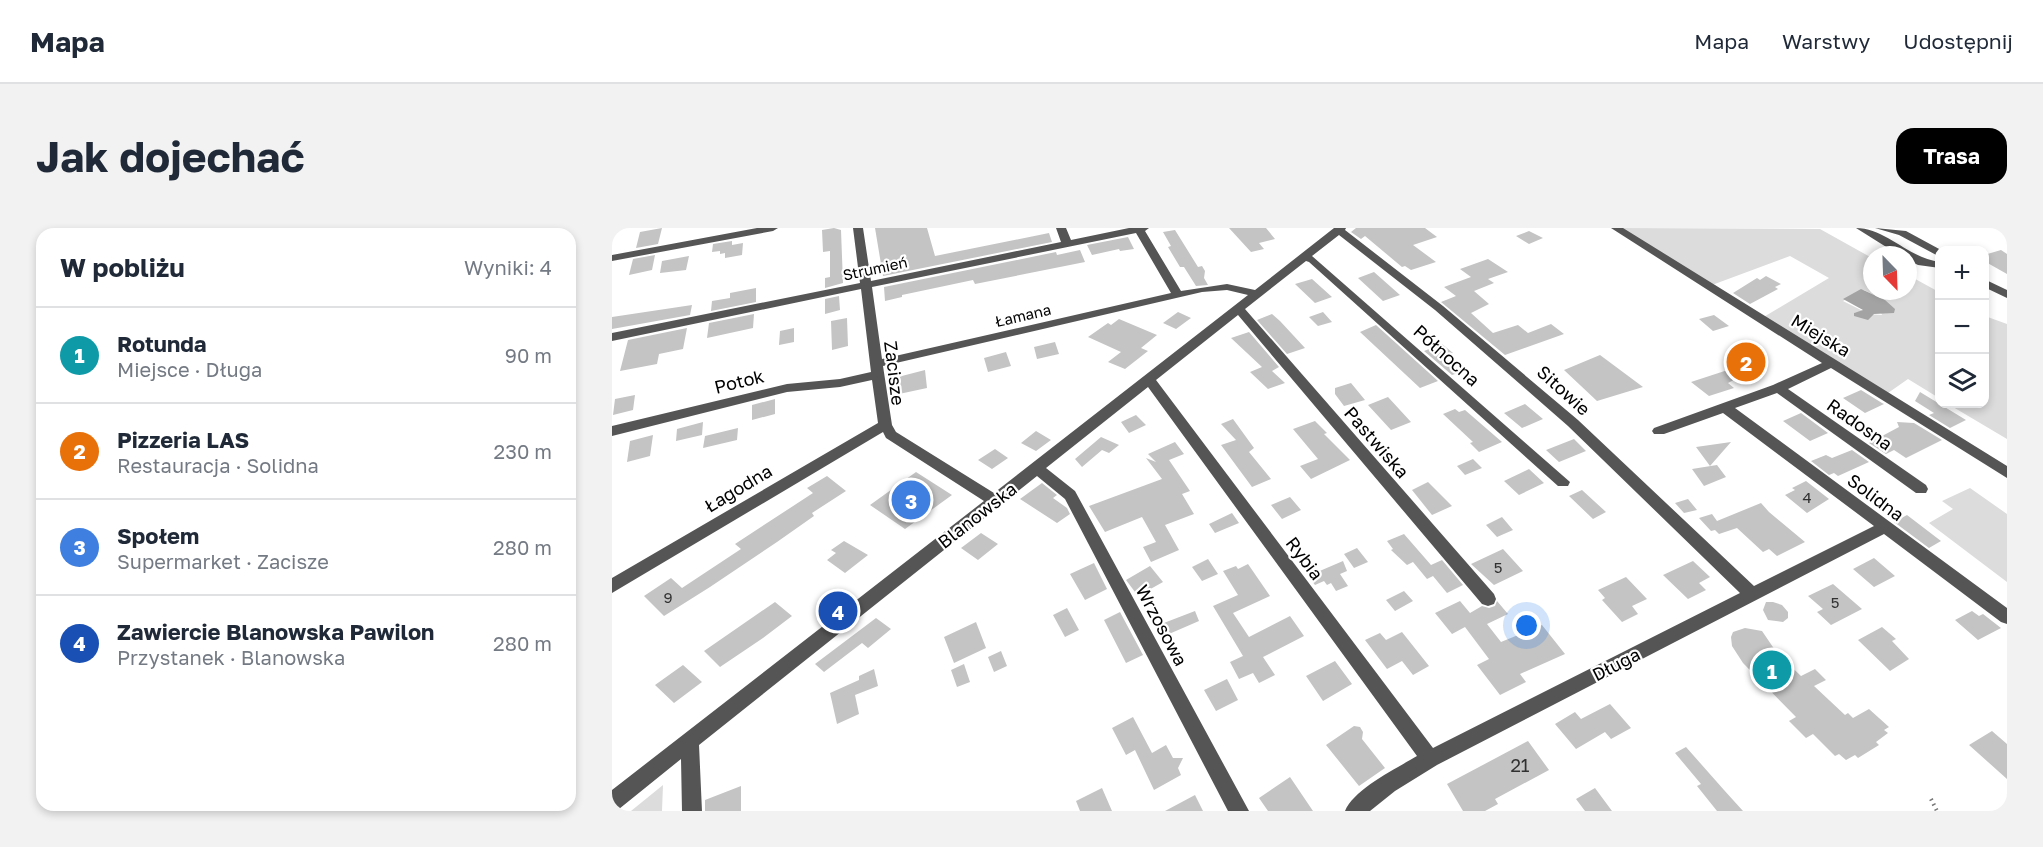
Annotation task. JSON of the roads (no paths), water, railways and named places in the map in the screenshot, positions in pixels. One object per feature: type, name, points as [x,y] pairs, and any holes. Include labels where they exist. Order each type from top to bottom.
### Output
[{"type":"street","points":[[612,258],[773,228]]},
{"type":"street","name":"Zacisze","points":[[858,228],[885,425],[891,435],[995,501]]},
{"type":"street","points":[[1060,228],[1067,244]]},
{"type":"street","points":[[1142,228],[1177,294]]},
{"type":"street","name":"Strumień","points":[[612,337],[1142,228]]},
{"type":"street","name":"Miejska","points":[[1616,228],[2007,473]]},
{"type":"street","points":[[1861,228],[1892,246]]},
{"type":"street","points":[[1880,228],[1902,233],[1935,251]]},
{"type":"street","name":"Blanowska","points":[[612,802],[1340,229]]},
{"type":"street","name":"Sitowie","points":[[1340,229],[1439,308],[1573,423],[1751,594]]},
{"type":"street","name":"Północna","points":[[1305,256],[1313,260],[1563,482]]},
{"type":"street","points":[[1917,260],[1935,264]]},
{"type":"street","points":[[1989,285],[2007,295]]},
{"type":"street","name":"Łamana","points":[[876,370],[1177,294],[1220,287],[1258,294]]},
{"type":"street","name":"Pastwiska","points":[[1239,309],[1488,599]]},
{"type":"street","points":[[1659,431],[1778,388],[1832,363]]},
{"type":"street","name":"Potok","points":[[612,431],[787,387],[840,383],[876,370]]},
{"type":"street","name":"Rybia","points":[[1149,380],[1430,759]]},
{"type":"street","name":"Radosna","points":[[1778,388],[1921,489]]},
{"type":"street","name":"Solidna","points":[[1723,406],[2007,617]]},
{"type":"street","name":"Łagodna","points":[[612,586],[885,425]]},
{"type":"street","name":"Wrzosowa","points":[[1037,468],[1070,495],[1239,811]]},
{"type":"street","name":"Długa","points":[[1355,811],[1388,784],[1430,759],[1885,527]]},
{"type":"street","points":[[690,741],[692,811]]},
{"type":"place","name":"Pizzeria LAS","points":[[1746,362]]},
{"type":"place","name":"Społem","points":[[911,500]]},
{"type":"place","name":"Zawiercie Blanowska Pawilon","points":[[838,611]]},
{"type":"place","name":"Rotunda","points":[[1772,670]]}]
